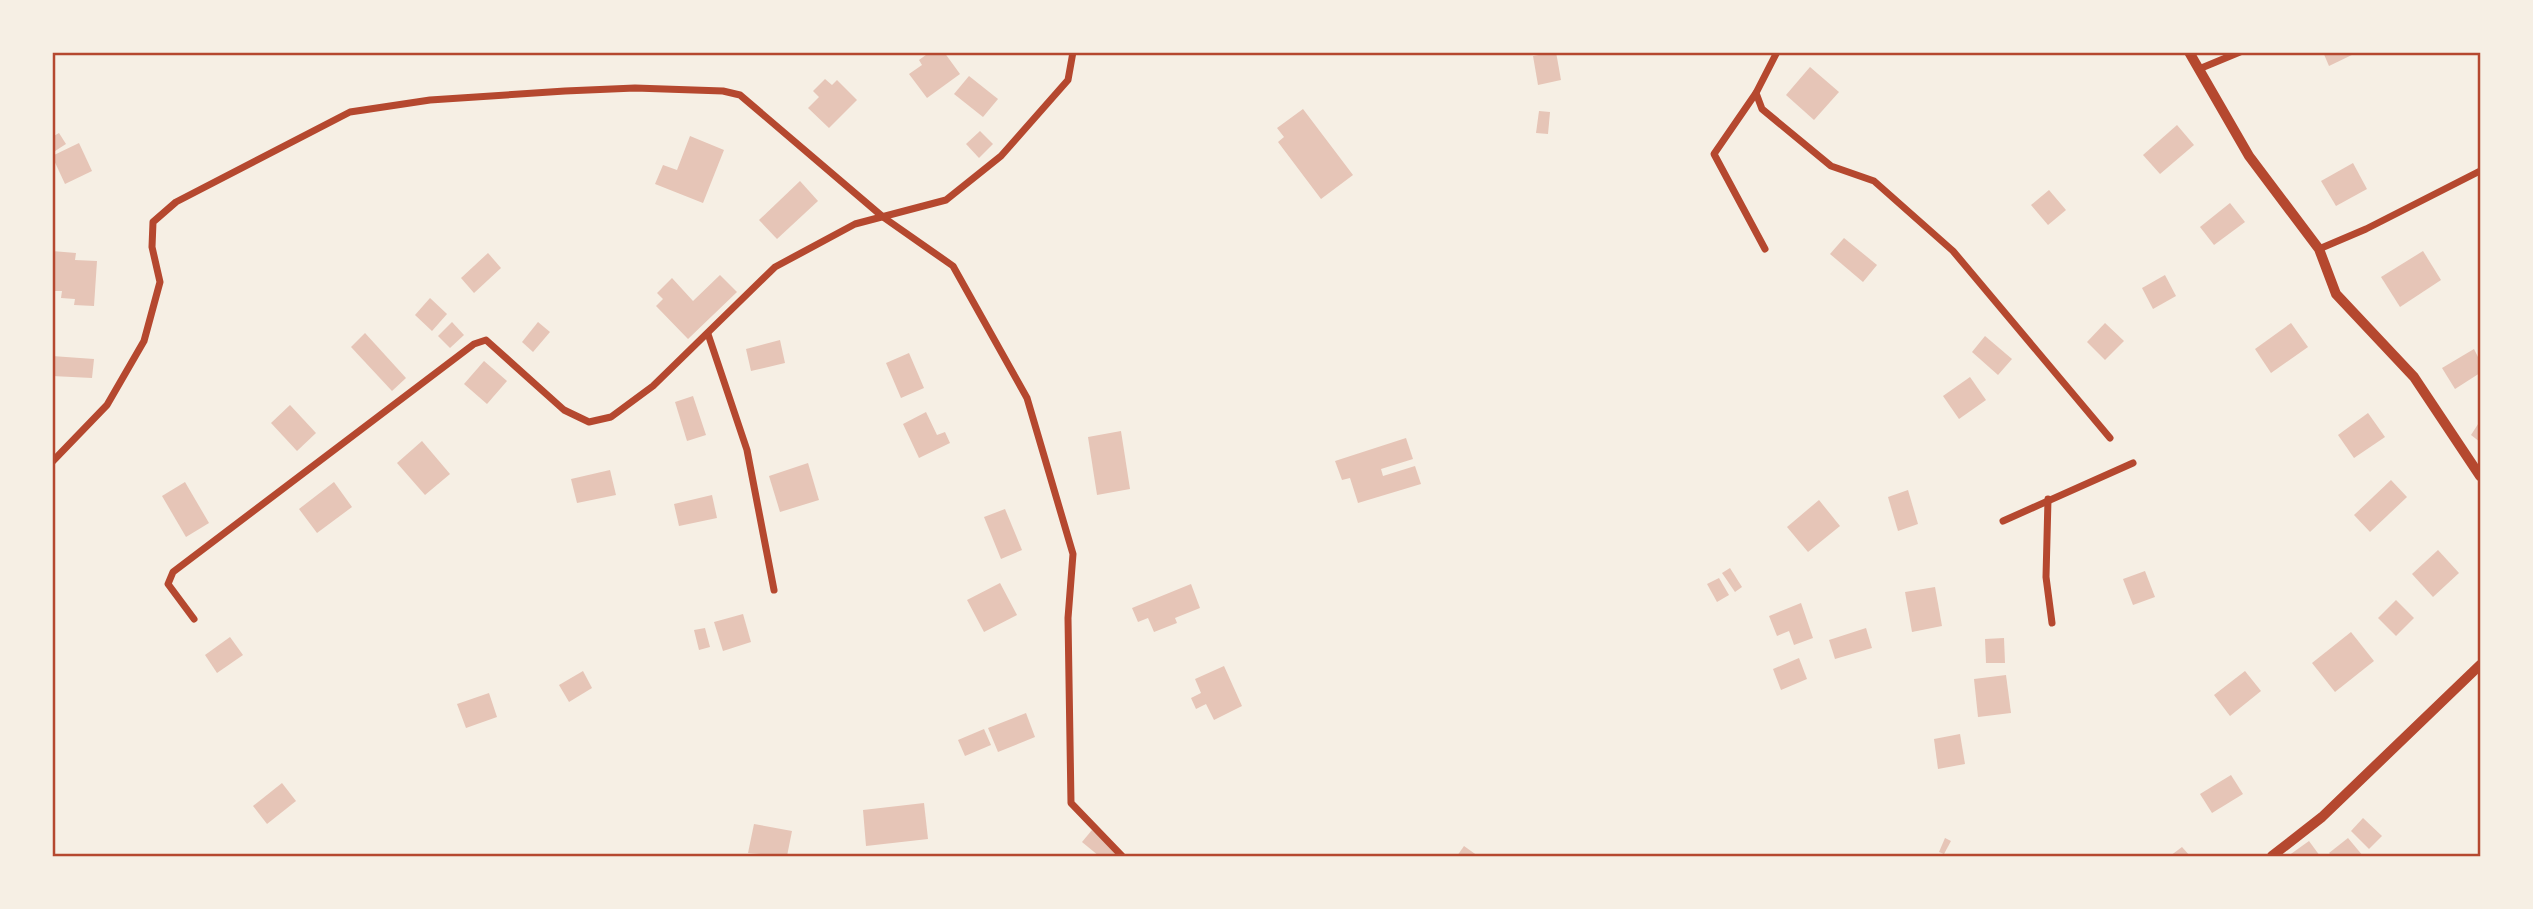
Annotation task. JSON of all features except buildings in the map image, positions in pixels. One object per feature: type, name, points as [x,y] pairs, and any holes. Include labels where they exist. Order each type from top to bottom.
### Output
[{"type":"street","points":[[194,619],[168,584],[173,572],[474,344],[486,340],[564,410],[589,422],[611,417],[653,386],[775,267],[835,233],[946,200],[1001,156],[1068,79],[1073,52]]},
{"type":"street","points":[[1765,249],[1714,154],[1756,93],[1777,52]]},
{"type":"street","points":[[2189,52],[2249,156],[2319,249],[2336,294],[2414,377],[2480,476]]},
{"type":"street","points":[[2199,69],[2240,52]]},
{"type":"street","points":[[52,462],[107,405],[144,341],[160,282],[152,247],[153,222],[176,202],[350,112],[485,94],[635,88],[723,91],[740,95],[883,217],[953,266],[1027,398],[1073,554],[1068,618],[1071,803],[1122,856]]},
{"type":"street","points":[[1756,93],[1762,109],[1831,166],[1874,181],[1953,251],[2110,438]]},
{"type":"street","points":[[2319,249],[2366,229],[2480,172]]},
{"type":"street","points":[[708,334],[747,450],[774,590]]},
{"type":"street","points":[[2003,521],[2133,463]]},
{"type":"street","points":[[2049,499],[2046,577],[2052,623]]},
{"type":"street","points":[[2272,856],[2322,817],[2480,665]]}]
